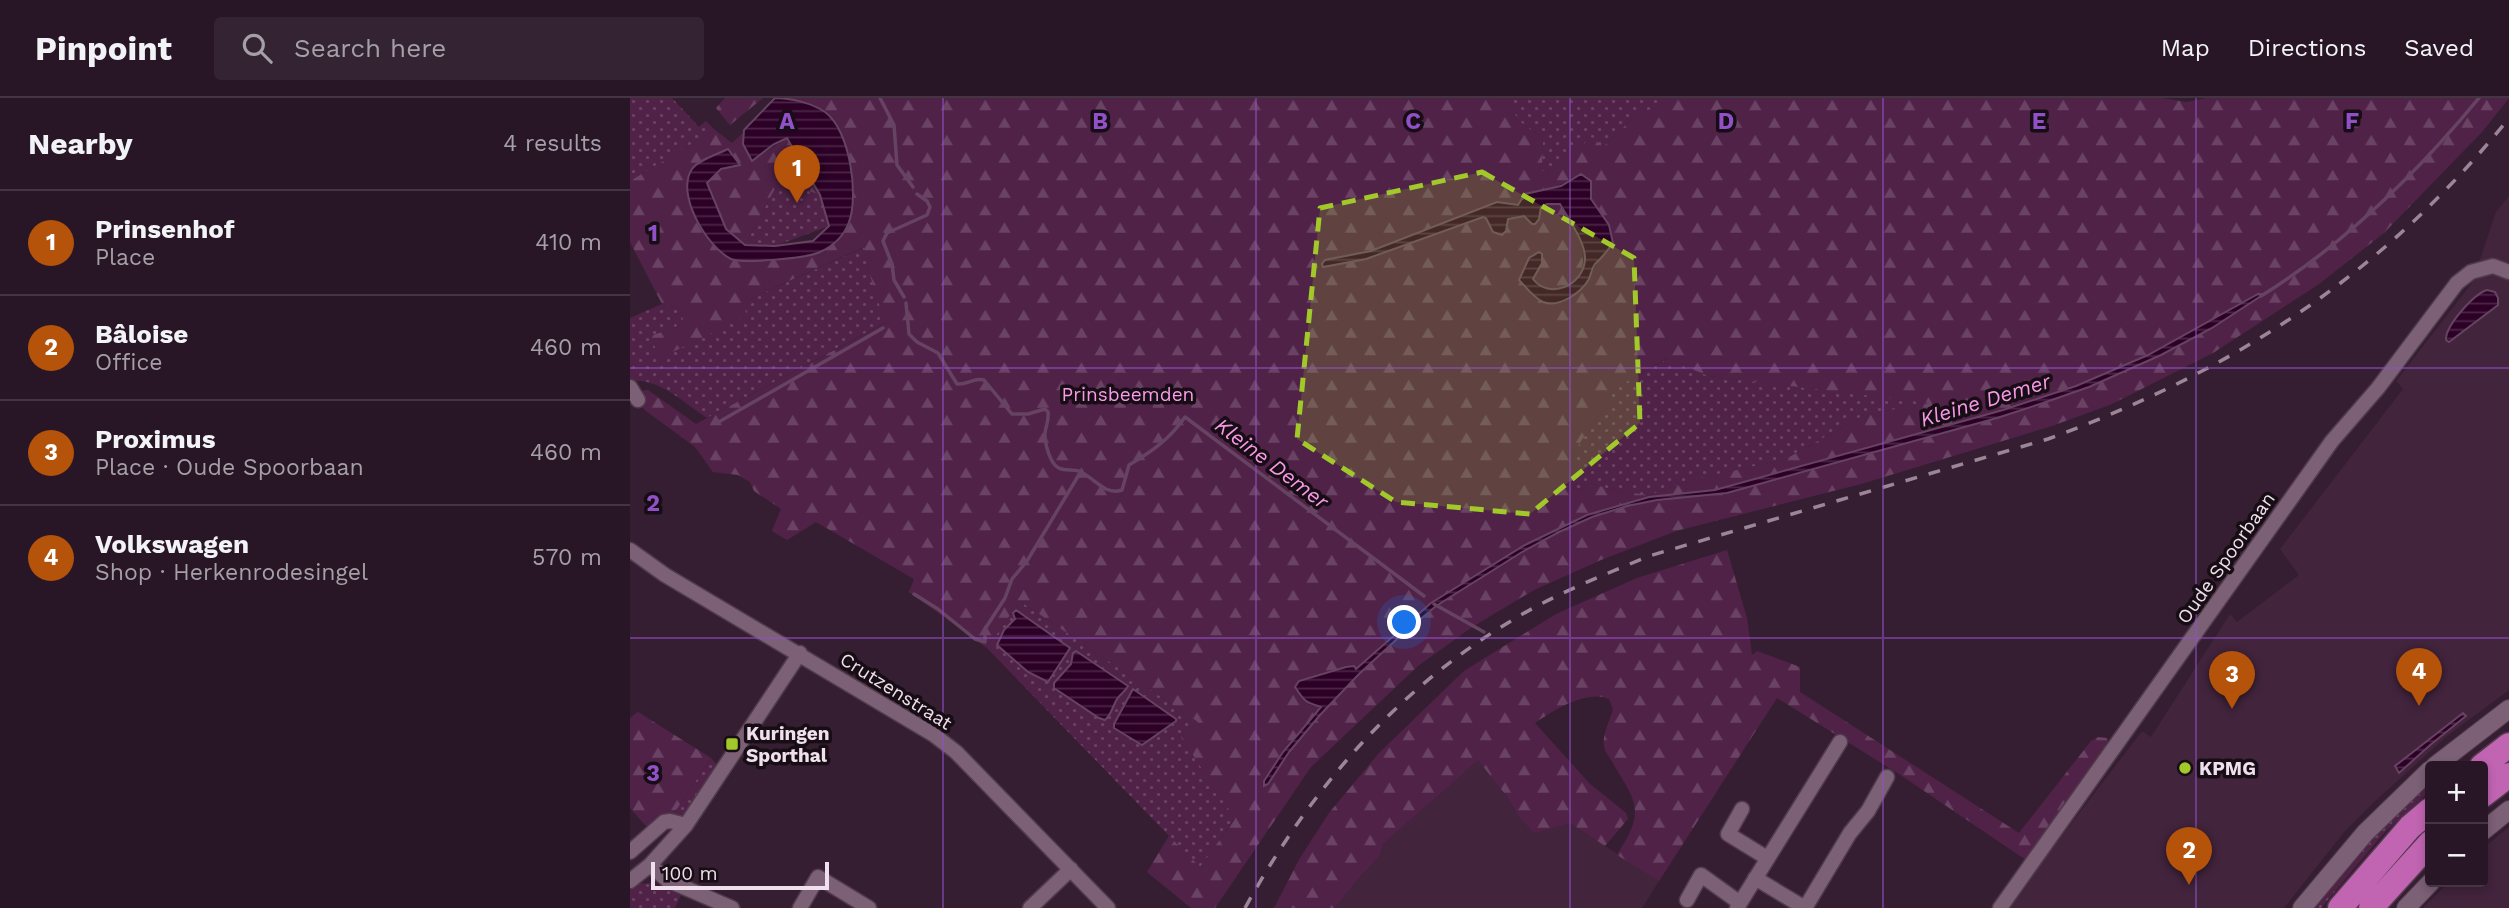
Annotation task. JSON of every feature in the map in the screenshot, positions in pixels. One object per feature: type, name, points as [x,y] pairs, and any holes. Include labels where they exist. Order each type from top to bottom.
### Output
[{"type":"highway","points":[[2488,761],[2509,745]]},
{"type":"highway","points":[[2488,791],[2509,775]]},
{"type":"highway","points":[[2340,908],[2410,827],[2425,814]]},
{"type":"highway","points":[[2371,908],[2425,849]]},
{"type":"street","name":"Oude Spoorbaan","points":[[2000,908],[2332,441],[2378,388],[2457,283],[2471,272],[2493,266],[2509,272]]},
{"type":"street","name":"Crutzenstraat","points":[[630,550],[665,575],[934,735],[956,752],[1108,908]]},
{"type":"street","points":[[630,881],[649,866],[686,825],[800,653]]},
{"type":"street","points":[[2441,761],[2509,709]]},
{"type":"street","points":[[1686,900],[1701,876],[1738,906],[1840,742]]},
{"type":"street","points":[[2302,908],[2365,833],[2425,775]]},
{"type":"street","points":[[1755,878],[1805,908],[1887,777]]},
{"type":"street","points":[[1742,809],[1728,834],[1767,858]]},
{"type":"street","points":[[2488,827],[2509,810]]},
{"type":"street","points":[[630,852],[664,822],[686,825]]},
{"type":"street","points":[[649,866],[667,880],[732,908]]},
{"type":"street","points":[[1030,908],[1071,869]]},
{"type":"street","points":[[800,908],[818,877],[869,908]]},
{"type":"street","points":[[2406,908],[2426,887]]},
{"type":"highlighted area","points":[[1482,172],[1634,258],[1640,423],[1530,514],[1396,502],[1297,439],[1320,208]]},
{"type":"shaded area","points":[[775,98],[814,106],[834,121],[841,133],[850,164],[853,196],[849,222],[838,240],[825,250],[813,254],[761,261],[731,259],[712,243],[704,232],[696,219],[688,192],[692,169],[703,160],[728,149],[740,165],[721,169],[707,183],[726,229],[745,245],[775,246],[813,241],[829,226],[820,195],[787,138],[774,144],[752,161],[743,144],[744,130]]},
{"type":"shaded area","points":[[1581,174],[1591,181],[1591,199],[1609,225],[1613,243],[1595,264],[1585,284],[1562,301],[1543,302],[1519,280],[1529,258],[1539,252],[1542,254],[1542,263],[1533,279],[1548,289],[1572,283],[1583,269],[1583,246],[1560,204],[1541,207],[1539,219],[1535,224],[1524,216],[1508,219],[1506,231],[1502,235],[1493,232],[1483,217],[1366,259],[1323,267],[1325,260],[1371,251],[1497,202],[1518,205],[1525,194],[1561,186]]},
{"type":"shaded area","points":[[2509,196],[2509,690],[2447,736],[2372,804],[2345,831],[2284,908],[2010,908],[2142,731],[2151,737],[2230,614],[2237,622],[2299,575],[2280,549],[2403,389],[2396,381],[2472,283],[2496,212]]},
{"type":"shaded area","points":[[2487,290],[2495,292],[2498,305],[2449,342],[2446,340],[2450,327],[2461,311]]},
{"type":"shaded area","points":[[2258,294],[2264,294],[2212,328],[2161,355],[2089,387],[2043,403],[1727,493],[1627,506],[1592,517],[1559,532],[1436,606],[1397,639],[1320,715],[1264,786],[1264,781],[1283,752],[1321,707],[1303,699],[1295,687],[1299,681],[1346,667],[1354,666],[1356,669],[1431,603],[1525,545],[1587,515],[1649,497],[1715,490],[2003,410],[2076,386],[2148,355]]},
{"type":"shaded area","points":[[1016,610],[1070,648],[1048,682],[1028,672],[997,645],[1004,630],[1015,619],[1013,613]]},
{"type":"shaded area","points":[[1076,651],[1128,686],[1105,720],[1054,688],[1054,683],[1071,664]]},
{"type":"shaded area","points":[[1133,689],[1176,719],[1142,745],[1114,728]]},
{"type":"shaded area","points":[[2463,713],[2466,716],[2399,773],[2395,766]]},
{"type":"shaded area","points":[[1478,759],[1519,817],[1570,823],[1659,881],[1642,908],[1335,908],[1380,855],[1383,844]]},
{"type":"shaded area","points":[[2509,827],[2509,908],[2423,908],[2444,887],[2488,887],[2488,844]]},
{"type":"green space","points":[[630,98],[672,98],[699,127],[706,121],[715,130],[630,181]]},
{"type":"green space","points":[[725,98],[763,98],[730,125],[716,108]]},
{"type":"green space","name":"Prinsbeemden","points":[[780,98],[1505,98],[1519,121],[1543,139],[1542,171],[1553,170],[1592,137],[1603,147],[1636,115],[1664,105],[1665,98],[2162,98],[2187,102],[2207,98],[2509,98],[2482,132],[2384,233],[2319,284],[2213,353],[2112,404],[2052,426],[1861,484],[1676,531],[1534,590],[1472,627],[1418,666],[1311,767],[1215,908],[1191,908],[1147,872],[1169,836],[1200,867],[1235,819],[1181,737],[1198,722],[1020,601],[987,648],[909,592],[914,579],[816,522],[787,540],[772,531],[781,509],[754,491],[750,482],[738,475],[713,472],[695,447],[630,396],[632,393],[648,390],[696,424],[885,323],[864,247],[743,302],[747,316],[660,358],[650,336],[683,322],[682,309],[662,304],[630,242],[630,181],[715,130],[732,143],[744,132],[752,161],[787,138],[820,195],[779,181],[745,245],[726,229],[706,183],[722,170],[739,164],[728,149],[693,166],[687,178],[718,248],[817,254],[849,222]],"holes":[[[1573,177],[1591,181],[1591,199],[1609,226],[1613,243],[1588,281],[1540,301],[1519,280],[1529,258],[1542,263],[1533,279],[1542,287],[1552,290],[1574,282],[1583,262],[1580,243],[1560,204],[1541,207],[1539,219],[1531,223],[1524,216],[1508,219],[1506,231],[1483,217],[1366,259],[1325,260],[1371,251],[1497,202],[1518,205],[1522,197],[1555,187]],[[2258,294],[2264,294],[2212,328],[2162,355],[2089,387],[2044,403],[1727,493],[1627,506],[1592,517],[1559,532],[1436,606],[1359,674],[1320,715],[1268,784],[1264,781],[1283,752],[1321,706],[1309,705],[1318,675],[1356,670],[1431,603],[1525,545],[1587,515],[1649,497],[1715,490],[2003,410],[2076,386],[2148,355]],[[1666,359],[1709,376],[1929,403],[1864,415],[1784,460],[1695,479],[1650,495],[1616,491],[1590,483],[1579,492],[1570,480],[1577,447],[1607,405],[1615,388]]]},
{"type":"green space","points":[[1505,98],[1665,98],[1665,105],[1636,115],[1603,147],[1567,159],[1553,170],[1542,171],[1543,139],[1519,121]]},
{"type":"green space","points":[[779,181],[820,195],[829,226],[775,246],[745,245]]},
{"type":"green space","points":[[865,247],[868,269],[886,322],[707,418],[662,387],[632,381],[630,378],[630,318],[662,304],[682,309],[683,322],[650,336],[660,357],[743,302]]},
{"type":"green space","points":[[1667,359],[1709,376],[1932,403],[1864,415],[1784,460],[1695,479],[1650,495],[1616,491],[1590,483],[1579,492],[1570,480],[1577,447],[1607,405],[1615,388]]},
{"type":"green space","points":[[1727,550],[1747,618],[1752,655],[1757,651],[1800,667],[1800,692],[2019,833],[2091,741],[2098,737],[2107,738],[2109,747],[2026,860],[1899,774],[1777,698],[1659,881],[1617,855],[1631,829],[1635,810],[1629,791],[1604,746],[1605,732],[1613,709],[1609,699],[1591,697],[1570,703],[1535,723],[1589,783],[1626,813],[1628,819],[1605,846],[1570,823],[1534,833],[1519,817],[1508,798],[1478,760],[1383,844],[1380,855],[1335,908],[1274,908],[1300,858],[1329,813],[1379,753],[1464,671],[1556,614],[1637,578]]},
{"type":"green space","points":[[1020,601],[1198,722],[1181,737],[1235,818],[1200,868],[987,648]]},
{"type":"green space","points":[[638,712],[711,758],[677,809],[670,813],[660,813],[644,824],[630,808],[630,718]]},
{"type":"green space","points":[[711,758],[718,766],[686,816],[652,830],[644,824],[660,813],[670,813],[677,809]]},
{"type":"green space","points":[[2425,785],[2425,796],[2384,833],[2321,908],[2311,908],[2370,839]]},
{"type":"green space","points":[[650,883],[681,895],[675,908],[630,908],[630,890],[640,884]]},
{"type":"waterway","name":"Kleine Demer","points":[[880,98],[894,125],[897,165],[913,187]]},
{"type":"waterway","name":"Kleine Demer","points":[[2261,296],[2321,254],[2378,206],[2431,153],[2479,98]]},
{"type":"waterway","name":"Kleine Demer","points":[[904,297],[894,280],[892,264],[883,241],[887,233],[927,215],[930,207],[927,201],[917,194]]},
{"type":"waterway","name":"Kleine Demer","points":[[906,303],[909,334],[917,342],[938,353],[957,384],[984,380],[1012,414],[1028,414],[1045,409],[1048,412],[1046,443],[1051,459],[1057,467],[1079,471],[1104,488],[1122,490],[1129,465],[1160,444],[1185,417],[1424,596]]},
{"type":"waterway","points":[[717,423],[883,328]]},
{"type":"waterway","points":[[914,594],[938,609],[975,639],[985,642],[985,629],[1005,598],[1012,579],[1027,561],[1080,473]]},
{"type":"waterway","points":[[1434,604],[1484,632]]},
{"type":"railway","points":[[1245,908],[1272,861],[1334,775],[1406,699],[1490,634],[1551,599],[1649,556],[2048,439],[2116,412],[2180,382],[2242,349],[2301,312],[2357,270],[2410,224],[2461,174],[2509,118]]},
{"type":"place","name":"Prinsenhof","points":[[797,203]]},
{"type":"place","name":"Volkswagen","points":[[2419,706]]},
{"type":"place","name":"Proximus","points":[[2232,709]]},
{"type":"place","name":"Kuringen Sporthal","points":[[732,744]]},
{"type":"place","name":"KPMG","points":[[2185,768]]},
{"type":"place","name":"Bâloise","points":[[2189,885]]}]
